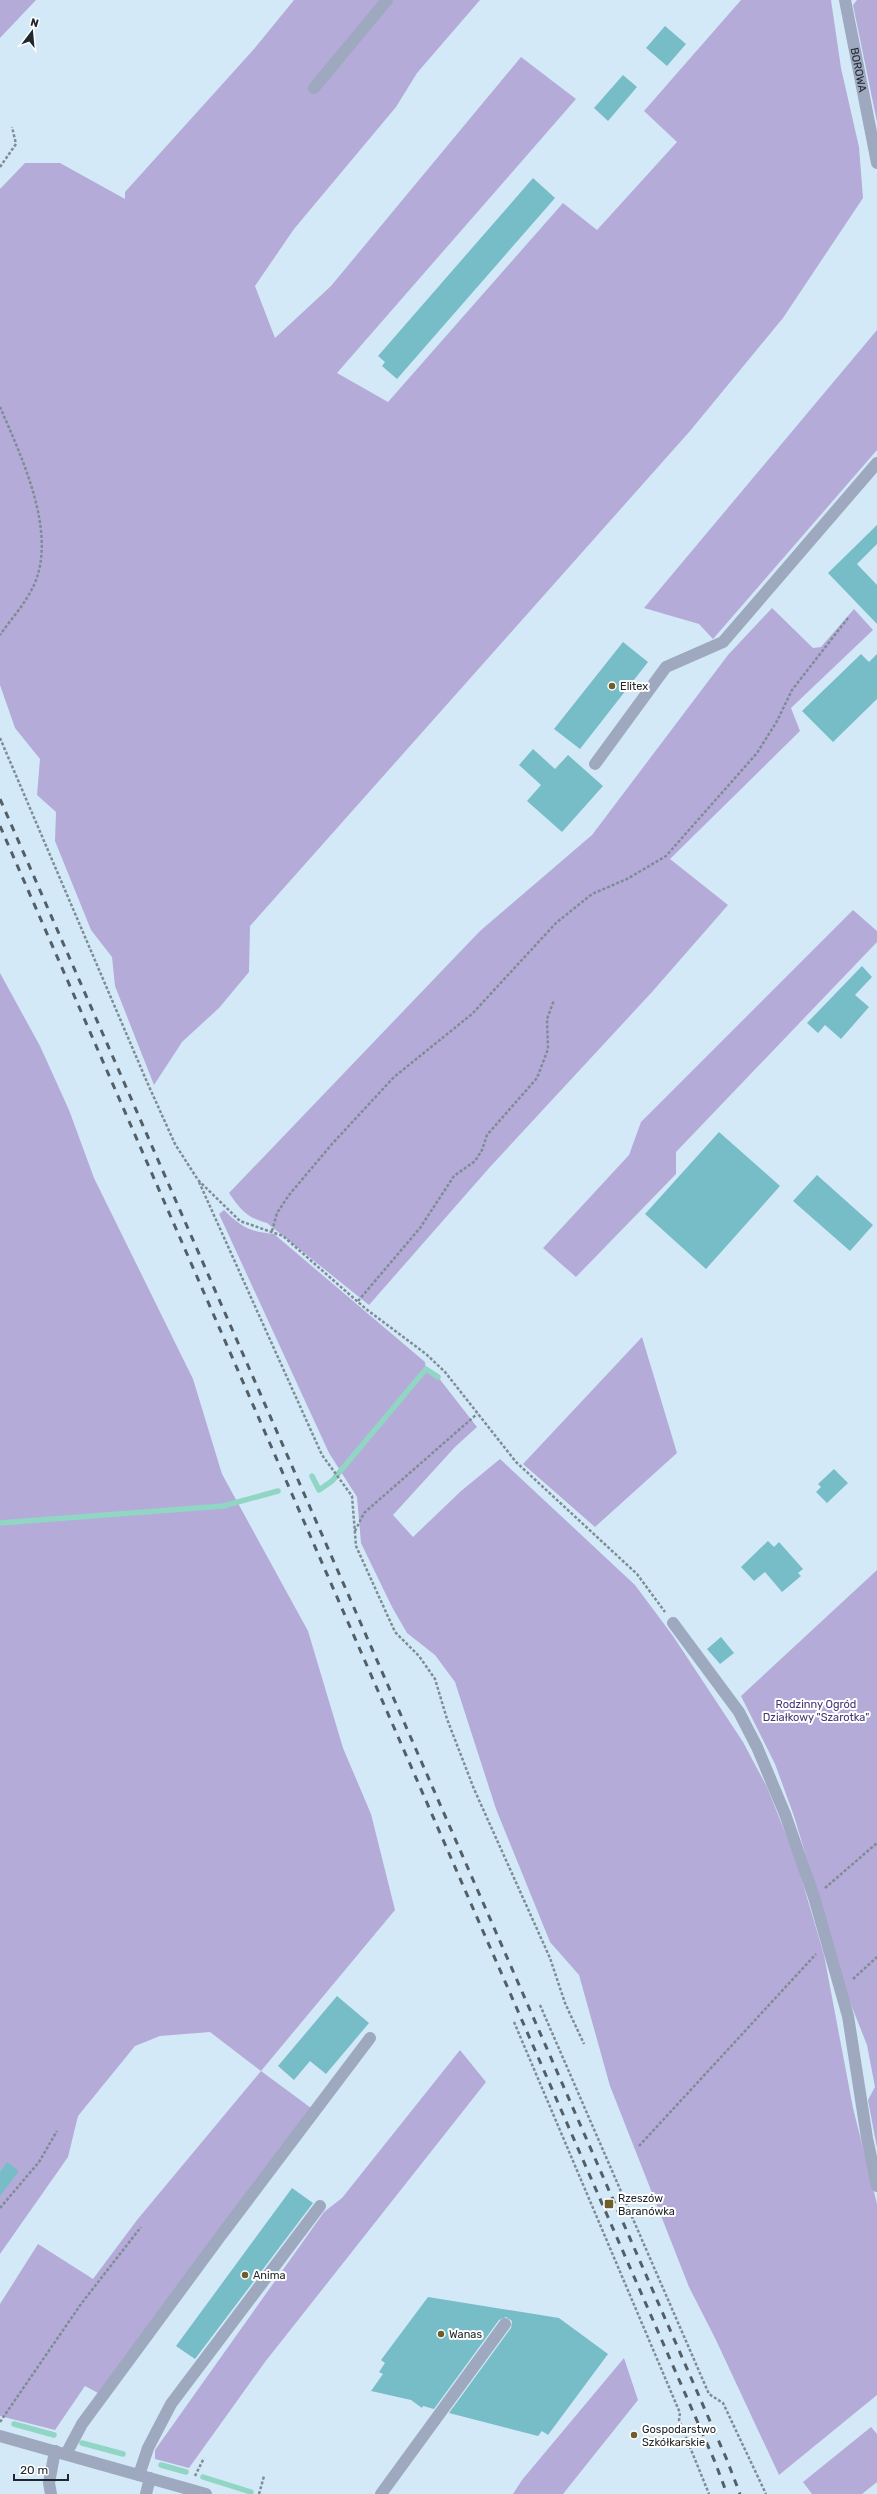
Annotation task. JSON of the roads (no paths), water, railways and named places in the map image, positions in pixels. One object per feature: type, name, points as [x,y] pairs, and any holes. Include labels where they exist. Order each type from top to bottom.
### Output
[{"type":"street","points":[[314,88],[386,0]]},
{"type":"street","name":"BOROWA","points":[[845,0],[877,163]]},
{"type":"street","points":[[595,764],[666,668],[723,642],[877,463]]},
{"type":"street","points":[[672,1623],[718,1682],[743,1719],[785,1814],[814,1897],[848,2016],[867,2138],[877,2186]]},
{"type":"street","points":[[51,2494],[50,2479],[60,2453],[219,2238],[370,2038]]},
{"type":"street","points":[[146,2494],[144,2476],[148,2448],[171,2404],[320,2206]]},
{"type":"street","points":[[381,2494],[505,2324]]},
{"type":"street","points":[[0,2436],[200,2493]]},
{"type":"waterway","points":[[312,1476],[319,1490],[332,1481],[426,1369],[438,1377]]},
{"type":"waterway","points":[[0,1523],[223,1506],[278,1491]]},
{"type":"waterway","points":[[14,2424],[54,2435]]},
{"type":"waterway","points":[[82,2443],[123,2454]]},
{"type":"waterway","points":[[161,2465],[186,2472]]},
{"type":"waterway","points":[[203,2477],[251,2492]]},
{"type":"railway","points":[[0,799],[727,2460],[740,2494]]},
{"type":"railway","points":[[0,826],[715,2462],[727,2494]]},
{"type":"place","name":"Elitex","points":[[612,686]]},
{"type":"place","name":"Rzeszów Baranówka","points":[[609,2204]]},
{"type":"place","name":"Anima","points":[[245,2275]]},
{"type":"place","name":"Wanas","points":[[441,2334]]},
{"type":"place","name":"Gospodarstwo Szkółkarskie","points":[[634,2435]]},
{"type":"park label","name":"Rodzinny Ogród Działkowy \"Szarotka\"","points":[[816,1710]]}]
